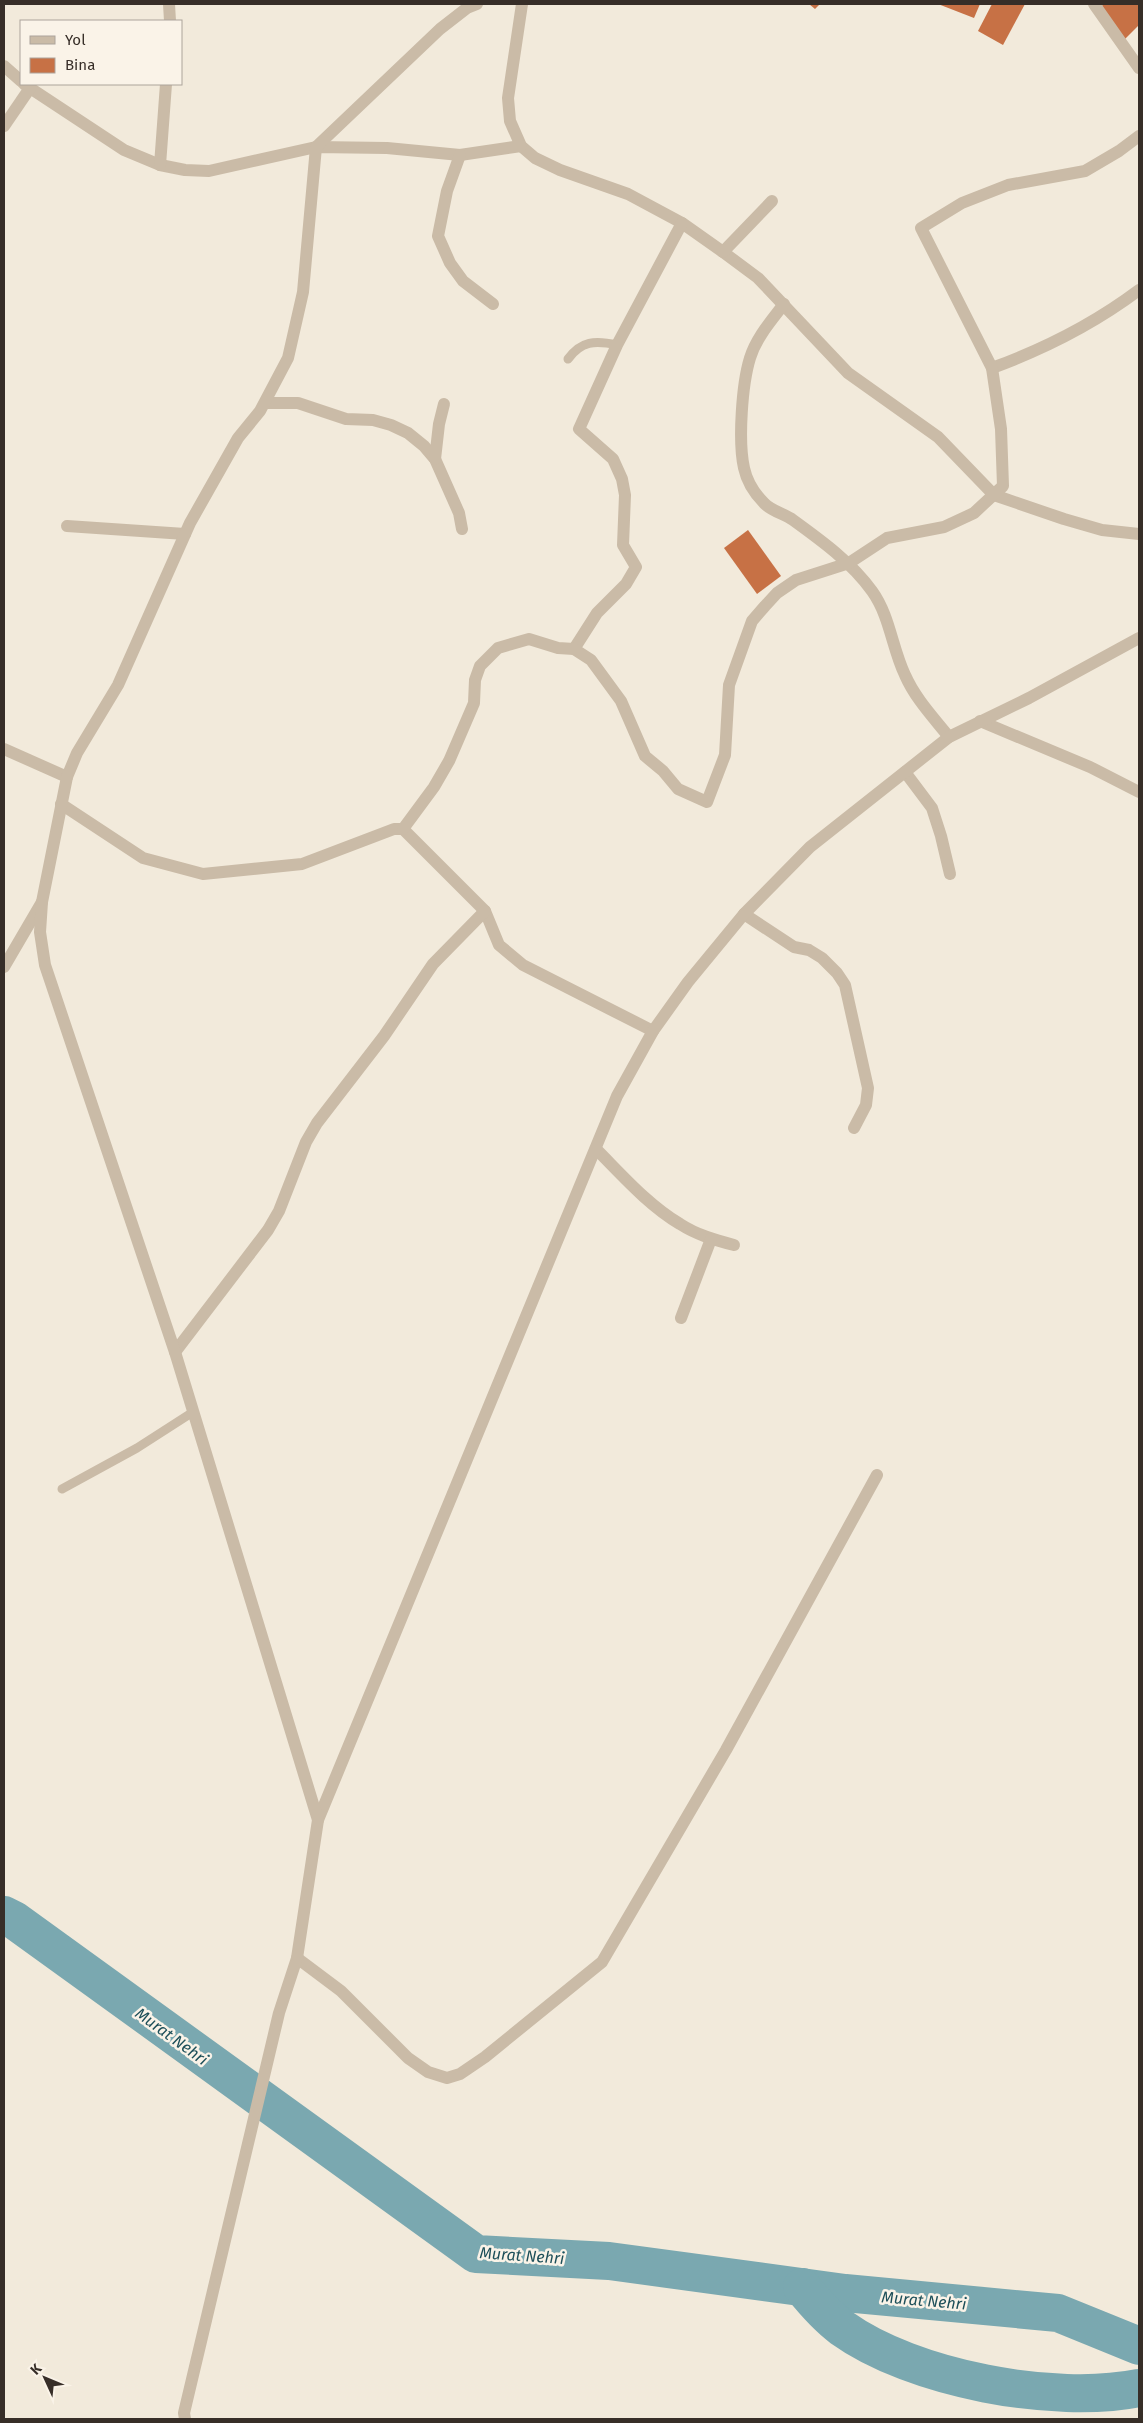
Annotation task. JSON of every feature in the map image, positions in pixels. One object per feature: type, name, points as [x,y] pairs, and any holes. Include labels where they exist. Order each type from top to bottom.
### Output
[{"type":"street","points":[[169,4],[170,20]]},
{"type":"street","points":[[318,1820],[175,1352],[45,965],[40,932],[42,902],[67,777],[77,753],[118,685],[185,534],[238,438],[265,402],[288,358],[303,292],[316,147],[440,29],[467,8],[477,4]]},
{"type":"street","points":[[522,4],[508,98],[510,121],[521,146],[535,158],[560,170],[628,194],[682,223],[723,252],[758,278],[848,373],[938,437],[994,495],[1102,530],[1139,534]]},
{"type":"street","points":[[1094,4],[1139,68]]},
{"type":"street","points":[[4,66],[20,80]]},
{"type":"street","points":[[4,126],[24,85]]},
{"type":"street","points":[[26,85],[124,150],[160,165],[185,170],[210,171],[316,147],[387,148],[460,155],[521,146]]},
{"type":"street","points":[[160,165],[166,85]]},
{"type":"street","points":[[403,829],[434,787],[449,761],[474,703],[475,680],[480,666],[498,648],[529,639],[558,648],[574,649],[591,660],[621,701],[645,756],[663,771],[678,789],[707,802],[725,754],[729,685],[752,621],[777,593],[796,580],[849,563],[887,538],[944,527],[974,513],[1004,486],[1001,429],[992,368],[921,228],[962,203],[1008,185],[1085,170],[1119,151],[1139,136]]},
{"type":"street","points":[[460,155],[447,191],[438,236],[450,263],[463,281],[494,304]]},
{"type":"street","points":[[723,252],[772,201]]},
{"type":"street","points":[[574,649],[597,613],[626,584],[636,567],[623,545],[625,495],[622,479],[613,459],[578,429],[617,345],[682,223]]},
{"type":"street","points":[[992,368],[1029,355],[1115,308],[1139,290]]},
{"type":"street","points":[[784,304],[764,329],[750,358],[743,402],[742,444],[744,468],[751,488],[766,505],[792,519],[849,563],[873,592],[883,609],[904,674],[915,695],[949,736]]},
{"type":"street","points":[[265,402],[298,403],[346,419],[373,420],[391,424],[408,433],[424,446],[435,459],[459,513],[462,529]]},
{"type":"street","points":[[435,459],[439,424],[444,404]]},
{"type":"street","points":[[67,526],[185,534]]},
{"type":"street","points":[[185,2419],[184,2412],[247,2154],[279,2013],[297,1958],[318,1820],[617,1096],[653,1031],[688,982],[744,914],[810,848],[949,736],[1029,698],[1139,638]]},
{"type":"street","points":[[980,721],[1090,767],[1139,792]]},
{"type":"street","points":[[4,749],[67,777]]},
{"type":"street","points":[[905,772],[932,808],[950,874]]},
{"type":"street","points":[[61,804],[143,858],[203,874],[302,864],[394,829],[403,829],[485,911],[499,945],[523,965],[653,1031]]},
{"type":"street","points":[[4,967],[42,902]]},
{"type":"street","points":[[175,1352],[268,1230],[279,1211],[306,1142],[317,1123],[384,1036],[433,964],[485,911]]},
{"type":"street","points":[[744,914],[794,947],[809,950],[822,958],[837,973],[845,985],[868,1088],[866,1105],[854,1128]]},
{"type":"street","points":[[596,1149],[653,1205],[679,1224],[734,1245]]},
{"type":"street","points":[[681,1318],[712,1238]]},
{"type":"street","points":[[297,1958],[341,1991],[408,2058],[428,2072],[447,2078],[460,2074],[485,2057],[602,1962],[726,1750],[877,1474]]},
{"type":"lane","points":[[568,359],[576,349],[583,345],[605,342],[617,345]]},
{"type":"lane","points":[[62,1489],[137,1448],[193,1412]]},
{"type":"building","points":[[809,4],[820,4],[815,9]]},
{"type":"building","points":[[938,4],[980,4],[974,18]]},
{"type":"building","points":[[992,4],[1025,4],[1003,45],[978,31]]},
{"type":"building","points":[[1104,4],[1139,4],[1139,25],[1125,39],[1097,10]]},
{"type":"building","points":[[748,530],[781,576],[757,594],[724,548]]},
{"type":"waterway","name":"Murat Nehri","points":[[4,1915],[14,1920],[476,2254],[609,2261],[845,2293],[1058,2313],[1139,2346]]},
{"type":"waterway","points":[[802,2287],[821,2309],[842,2328],[872,2346],[906,2361],[945,2374],[985,2384],[1067,2393],[1105,2392],[1139,2388]]}]
